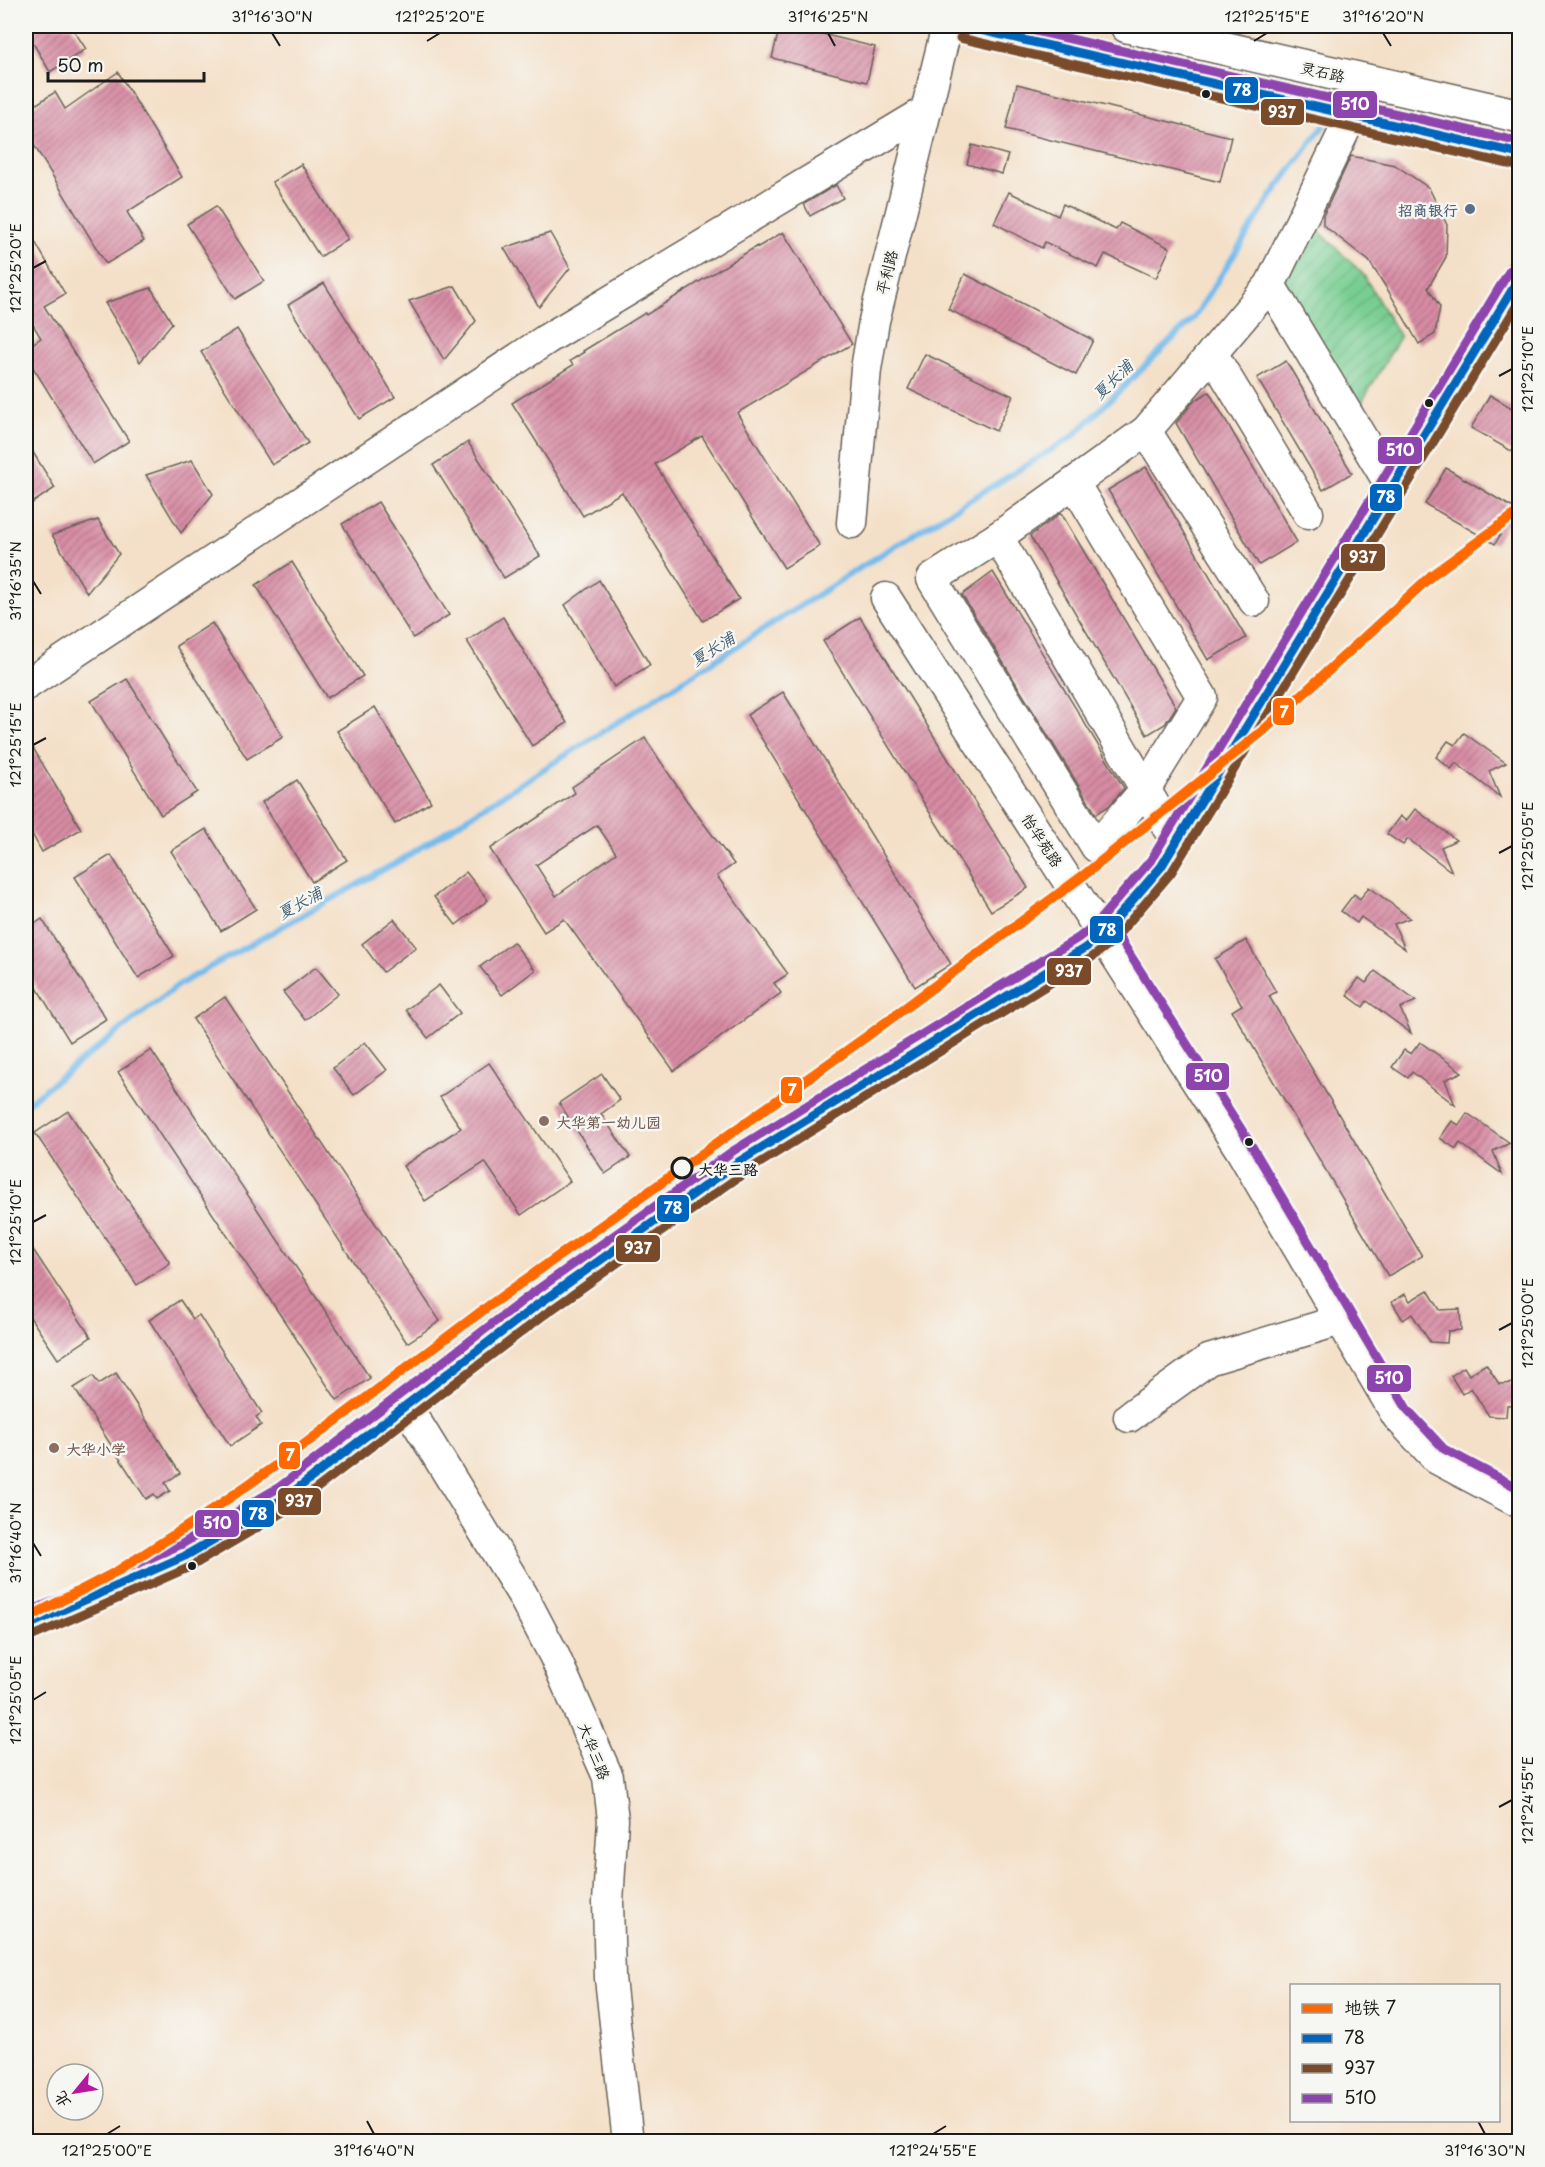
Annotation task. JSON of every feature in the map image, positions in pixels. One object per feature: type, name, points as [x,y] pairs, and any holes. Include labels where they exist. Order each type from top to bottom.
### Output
[{"type":"main road","points":[[963,26],[1520,153]]},
{"type":"main road","name":"灵石路","points":[[1127,26],[1520,116]]},
{"type":"main road","points":[[26,1626],[185,1556],[285,1498],[537,1305],[740,1161],[1085,948],[1103,934],[1161,867],[1520,276]]},
{"type":"street","name":"平利路","points":[[852,523],[866,369],[872,331],[947,26]]},
{"type":"street","points":[[26,685],[547,339],[926,111]]},
{"type":"street","points":[[1074,483],[1202,697],[1145,790],[1096,847],[932,579],[998,537],[1146,431],[1270,285],[1352,115]]},
{"type":"street","points":[[1270,285],[1392,488]]},
{"type":"street","points":[[1212,353],[1308,513]]},
{"type":"street","points":[[1146,431],[1254,601]]},
{"type":"street","points":[[998,537],[1176,842]]},
{"type":"street","name":"怡华苑路","points":[[886,598],[1240,1149],[1397,1416],[1437,1460],[1520,1503]]},
{"type":"street","points":[[1129,1417],[1208,1360],[1341,1320]]},
{"type":"street","name":"大华三路","points":[[406,1405],[522,1594],[554,1655],[608,1777],[613,1820],[608,1902],[610,1978],[628,2142]]},
{"type":"green space","points":[[1312,224],[1363,274],[1400,337],[1359,407],[1284,282]]},
{"type":"building","points":[[26,26],[71,26],[86,49],[50,72],[26,31]]},
{"type":"building","points":[[780,26],[790,26],[875,47],[867,82],[772,58]]},
{"type":"building","points":[[118,72],[182,177],[127,212],[144,241],[106,264],[26,132],[26,111],[55,92],[65,109]]},
{"type":"building","points":[[1017,84],[1231,137],[1220,182],[1006,129]]},
{"type":"building","points":[[972,145],[1008,155],[1002,174],[967,164]]},
{"type":"building","points":[[1351,156],[1395,165],[1429,188],[1447,225],[1446,257],[1428,288],[1440,307],[1435,334],[1419,344],[1369,261],[1323,225],[1323,216]]},
{"type":"building","points":[[301,164],[348,239],[320,257],[272,182]]},
{"type":"building","points":[[836,185],[843,198],[810,216],[804,204]]},
{"type":"building","points":[[1009,192],[1058,216],[1063,204],[1116,230],[1120,223],[1170,248],[1156,278],[1105,254],[1098,268],[1045,242],[1042,248],[994,223]]},
{"type":"building","points":[[216,206],[264,281],[235,299],[187,224]]},
{"type":"building","points":[[26,226],[65,294],[44,306],[129,441],[93,464],[26,356],[26,348],[41,338],[26,313]]},
{"type":"building","points":[[783,232],[852,344],[737,413],[820,546],[784,568],[702,436],[655,464],[739,599],[703,621],[622,492],[583,516],[512,403],[573,365],[570,361],[583,351]]},
{"type":"building","points":[[550,233],[570,268],[539,307],[504,248]]},
{"type":"building","points":[[965,274],[1093,340],[1076,375],[948,309]]},
{"type":"building","points":[[324,283],[395,397],[359,419],[288,305]]},
{"type":"building","points":[[455,286],[476,321],[444,360],[409,301]]},
{"type":"building","points":[[151,288],[172,323],[140,362],[105,303]]},
{"type":"building","points":[[237,329],[308,443],[272,465],[201,352]]},
{"type":"building","points":[[925,354],[1013,396],[996,431],[908,389]]},
{"type":"building","points":[[1286,361],[1352,473],[1323,490],[1257,378]]},
{"type":"building","points":[[1209,392],[1297,542],[1259,565],[1176,423],[1194,401]]},
{"type":"building","points":[[1490,395],[1520,413],[1520,456],[1471,428]]},
{"type":"building","points":[[26,441],[55,488],[26,507]]},
{"type":"building","points":[[468,442],[540,556],[504,578],[433,465]]},
{"type":"building","points":[[192,460],[213,494],[181,533],[146,475]]},
{"type":"building","points":[[1146,467],[1246,638],[1208,660],[1108,490]]},
{"type":"building","points":[[1446,468],[1515,509],[1495,544],[1425,504]]},
{"type":"building","points":[[378,502],[449,615],[413,638],[342,524]]},
{"type":"building","points":[[1061,513],[1176,707],[1165,724],[1147,735],[1030,536]]},
{"type":"building","points":[[98,520],[119,554],[87,593],[52,535]]},
{"type":"building","points":[[292,562],[363,676],[327,698],[256,585]]},
{"type":"building","points":[[993,572],[1124,788],[1109,806],[1096,814],[962,595]]},
{"type":"building","points":[[599,580],[650,665],[614,687],[565,605]]},
{"type":"building","points":[[503,617],[567,723],[532,746],[467,641]]},
{"type":"building","points":[[860,617],[1028,888],[991,911],[823,641]]},
{"type":"building","points":[[212,623],[283,737],[247,759],[176,646]]},
{"type":"building","points":[[127,679],[197,792],[161,815],[91,701]]},
{"type":"building","points":[[783,692],[951,964],[915,987],[747,715]]},
{"type":"building","points":[[375,707],[431,802],[395,824],[337,731]]},
{"type":"building","points":[[1464,733],[1506,763],[1489,771],[1500,797],[1456,763],[1451,769],[1436,757],[1448,741],[1455,745]]},
{"type":"building","points":[[26,736],[81,829],[42,852],[26,823]]},
{"type":"building","points":[[645,738],[687,801],[734,864],[717,876],[788,974],[774,983],[781,993],[674,1071],[564,919],[544,932],[490,849],[575,793],[572,787]],"holes":[[[597,825],[616,853],[556,896],[536,865]]]},
{"type":"building","points":[[297,780],[347,860],[312,882],[262,802]]},
{"type":"building","points":[[1415,809],[1456,840],[1441,847],[1452,872],[1408,839],[1403,845],[1387,834],[1400,816],[1406,821]]},
{"type":"building","points":[[206,829],[256,909],[221,931],[171,851]]},
{"type":"building","points":[[111,855],[174,956],[138,978],[75,877]]},
{"type":"building","points":[[466,872],[488,900],[456,925],[434,897]]},
{"type":"building","points":[[1369,887],[1410,918],[1394,924],[1405,949],[1361,917],[1357,923],[1341,911],[1354,894],[1360,899]]},
{"type":"building","points":[[42,919],[106,1019],[70,1042],[26,970],[26,930]]},
{"type":"building","points":[[394,919],[416,947],[383,972],[362,944]]},
{"type":"building","points":[[1246,940],[1276,992],[1269,996],[1422,1256],[1388,1276],[1232,1011],[1242,1005],[1215,959]]},
{"type":"building","points":[[513,942],[535,970],[502,995],[480,967]]},
{"type":"building","points":[[316,967],[338,994],[305,1020],[283,992]]},
{"type":"building","points":[[1375,971],[1416,1001],[1400,1008],[1411,1033],[1367,1001],[1363,1007],[1347,995],[1359,978],[1366,983]]},
{"type":"building","points":[[439,985],[460,1013],[428,1038],[406,1010]]},
{"type":"building","points":[[225,997],[440,1321],[407,1343],[193,1019]]},
{"type":"building","points":[[365,1042],[387,1070],[354,1095],[333,1068]]},
{"type":"building","points":[[1420,1042],[1462,1072],[1445,1080],[1455,1105],[1412,1072],[1408,1078],[1392,1067],[1404,1050],[1411,1054]]},
{"type":"building","points":[[151,1050],[370,1378],[337,1400],[118,1072]]},
{"type":"building","points":[[489,1063],[570,1181],[521,1215],[485,1162],[425,1201],[403,1166],[461,1128],[440,1097]]},
{"type":"building","points":[[602,1074],[620,1100],[601,1114],[630,1157],[605,1174],[559,1103]]},
{"type":"building","points":[[68,1111],[170,1263],[137,1285],[35,1133]]},
{"type":"building","points":[[1467,1113],[1510,1143],[1493,1151],[1502,1174],[1460,1143],[1456,1149],[1440,1138],[1452,1121],[1459,1125]]},
{"type":"building","points":[[26,1239],[91,1337],[58,1359],[26,1311]]},
{"type":"building","points":[[1428,1290],[1440,1310],[1460,1309],[1461,1330],[1448,1331],[1447,1343],[1430,1342],[1412,1314],[1403,1320],[1392,1302],[1405,1294],[1410,1301]]},
{"type":"building","points":[[180,1300],[193,1319],[199,1315],[262,1413],[256,1417],[261,1425],[230,1446],[149,1320]]},
{"type":"building","points":[[1486,1364],[1499,1384],[1520,1383],[1520,1404],[1507,1405],[1506,1417],[1489,1416],[1471,1388],[1462,1394],[1451,1376],[1464,1367],[1469,1375]]},
{"type":"building","points":[[116,1373],[180,1473],[165,1483],[170,1491],[157,1499],[154,1494],[146,1499],[74,1388],[93,1376],[99,1384]]},
{"type":"waterway","name":"夏长浦","points":[[26,1104],[178,985],[401,860],[885,552],[1072,437],[1194,318],[1272,195],[1327,121]]},
{"type":"metro line","name":"7","points":[[26,1619],[116,1572],[202,1517],[285,1459],[490,1305],[866,1037],[1088,872],[1264,730],[1432,575],[1520,511]]},
{"type":"transit line","name":"78","points":[[963,26],[1520,154]]},
{"type":"transit line","name":"510","points":[[1014,26],[1520,142]]},
{"type":"transit line","name":"937","points":[[960,38],[1517,166]]},
{"type":"transit line","name":"510","points":[[26,1613],[180,1545],[278,1488],[530,1295],[733,1151],[1078,938],[1095,925],[1151,860],[1510,270]]},
{"type":"transit line","name":"78","points":[[26,1626],[185,1556],[285,1498],[537,1305],[740,1161],[1085,948],[1103,934],[1161,867],[1520,277]]},
{"type":"transit line","name":"937","points":[[31,1637],[190,1567],[291,1508],[544,1315],[747,1171],[1091,958],[1112,942],[1171,873],[1520,300]]},
{"type":"transit line","name":"510","points":[[1113,928],[1250,1143],[1407,1409],[1444,1449],[1520,1489]]},
{"type":"place","name":"招商银行","points":[[1470,209]]},
{"type":"place","name":"大华第一幼儿园","points":[[544,1121]]},
{"type":"place","name":"大华三路","points":[[682,1168]]},
{"type":"place","name":"大华小学","points":[[54,1448]]}]
